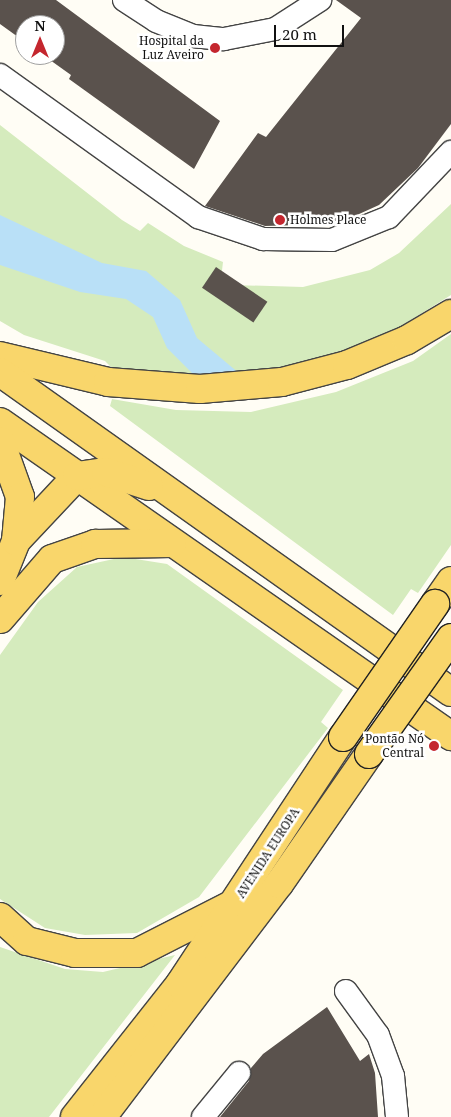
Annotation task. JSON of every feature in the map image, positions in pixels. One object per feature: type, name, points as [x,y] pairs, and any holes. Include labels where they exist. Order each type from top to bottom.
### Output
[{"type":"main road","points":[[0,356],[108,382],[200,389],[282,382],[356,361],[407,340],[451,314]]},
{"type":"main road","points":[[0,372],[451,692]]},
{"type":"main road","points":[[0,422],[451,736]]},
{"type":"main road","points":[[0,441],[20,497],[16,541],[0,581]]},
{"type":"main road","points":[[16,541],[77,476],[106,472],[170,492]]},
{"type":"main road","points":[[0,619],[52,560],[95,544],[172,543]]},
{"type":"main road","name":"AVENIDA EUROPA","points":[[75,1117],[180,984],[237,902],[343,737],[451,581]]},
{"type":"main road","name":"AVENIDA EUROPA","points":[[102,1117],[267,900],[451,638]]},
{"type":"main road","points":[[0,917],[27,941],[75,953],[138,953],[237,902]]},
{"type":"street","points":[[124,0],[156,21],[193,36],[224,39],[275,29],[320,0]]},
{"type":"street","points":[[0,75],[198,217],[263,239],[332,240],[389,217],[451,152]]},
{"type":"street","points":[[346,991],[378,1035],[393,1076],[397,1117]]},
{"type":"street","points":[[203,1117],[239,1073]]},
{"type":"green space","points":[[0,125],[122,220],[140,231],[148,223],[184,246],[223,262],[221,279],[233,285],[303,287],[370,270],[399,253],[451,204],[451,295],[387,335],[281,372],[118,374],[105,361],[24,335],[0,321]]},
{"type":"green space","points":[[451,334],[451,545],[418,593],[411,589],[393,615],[110,406],[112,399],[176,410],[251,412],[336,392],[413,361]]},
{"type":"green space","points":[[123,557],[167,564],[343,690],[321,722],[328,728],[199,897],[137,933],[85,935],[45,928],[0,899],[0,655],[38,602],[77,567]]},
{"type":"green space","points":[[0,947],[65,969],[103,972],[175,955],[49,1117],[0,1117]]},
{"type":"water","points":[[0,215],[102,263],[146,271],[180,300],[197,338],[240,374],[196,377],[167,348],[153,317],[126,299],[80,292],[0,265]]},
{"type":"building","points":[[0,0],[56,0],[220,121],[194,169],[69,79],[71,75],[57,65],[65,65],[65,15],[15,15],[15,35],[0,24]]},
{"type":"building","points":[[336,0],[451,0],[451,124],[418,168],[379,205],[337,224],[265,226],[205,206],[258,133],[266,137],[361,18]]},
{"type":"building","points":[[216,267],[267,302],[253,322],[202,288]]},
{"type":"building","points":[[327,1007],[360,1061],[369,1054],[375,1073],[378,1117],[220,1117],[249,1081],[251,1068],[263,1054]]},
{"type":"place","name":"Hospital da Luz Aveiro","points":[[215,48]]},
{"type":"place","name":"Holmes Place","points":[[280,220]]},
{"type":"place","name":"Pontão Nó Central","points":[[434,746]]}]
